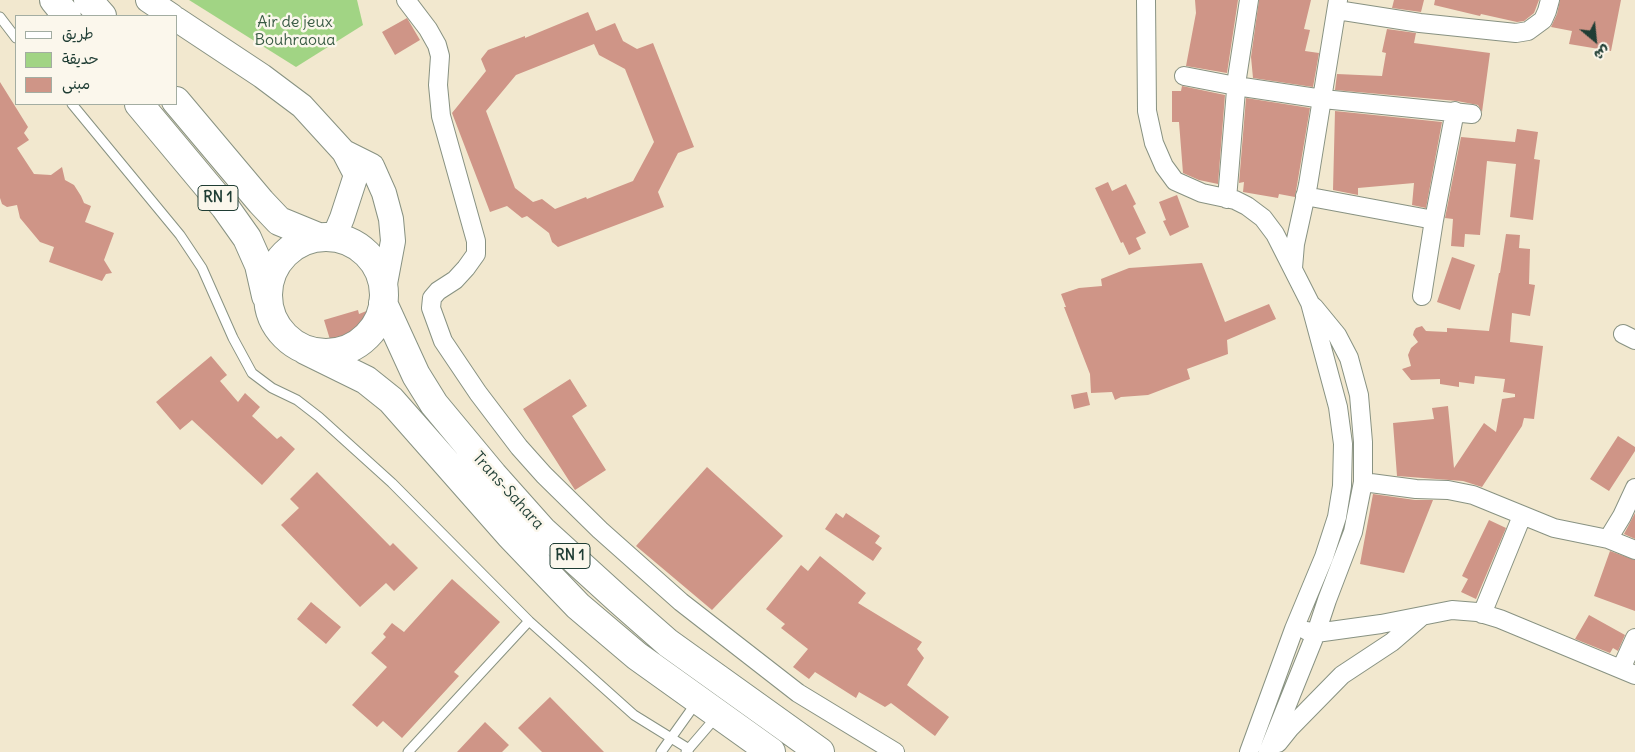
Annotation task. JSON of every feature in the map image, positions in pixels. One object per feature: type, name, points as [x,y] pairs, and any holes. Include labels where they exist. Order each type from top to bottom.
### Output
[{"type":"highway","points":[[54,0],[66,15]]},
{"type":"highway","points":[[88,0],[101,15]]},
{"type":"highway","name":"RN 1","points":[[178,103],[279,221],[326,237]]},
{"type":"highway","name":"RN 1","points":[[140,105],[225,207],[247,238],[259,265],[268,307]]},
{"type":"highway","points":[[326,237],[349,241],[363,250],[374,262],[381,276],[383,296],[378,320],[369,334],[355,345],[339,352],[322,353],[305,350],[288,340],[275,325],[268,307],[268,288],[273,270],[284,254],[299,243],[326,237]]},
{"type":"highway","name":"Trans-Sahara","points":[[383,296],[416,376],[434,404],[493,475],[542,530],[668,643],[771,752]]},
{"type":"highway","name":"Trans-Sahara","points":[[305,350],[366,380],[391,400],[510,535],[578,606],[637,656],[718,696],[820,752]]},
{"type":"main road","points":[[148,0],[170,15]]},
{"type":"main road","points":[[178,20],[262,76],[302,106],[344,152],[356,175],[342,218],[326,237]]},
{"type":"main road","points":[[344,152],[372,166],[384,193],[391,219],[392,241],[383,296]]},
{"type":"street","points":[[406,0],[428,29],[437,45],[440,56],[438,85],[441,116],[476,241],[476,254],[466,268],[455,280],[438,291],[432,298],[431,308],[443,341],[478,393],[519,447],[544,475],[600,530],[682,602],[798,693],[895,752]]},
{"type":"street","points":[[1146,0],[1147,111],[1154,143],[1164,166],[1176,181],[1202,193],[1235,200],[1248,206],[1263,218],[1275,234],[1310,303],[1338,407],[1343,444],[1342,486],[1337,517],[1324,557],[1294,629],[1249,752]]},
{"type":"street","points":[[1227,198],[1236,86],[1249,0]]},
{"type":"street","points":[[1293,268],[1295,244],[1323,99],[1337,5],[1420,22],[1516,33],[1528,31],[1543,20],[1548,11],[1550,0]]},
{"type":"street","points":[[1184,76],[1323,99],[1472,114]]},
{"type":"street","points":[[1422,296],[1434,220],[1455,111]]},
{"type":"street","points":[[1305,196],[1434,220]]},
{"type":"street","points":[[1268,752],[1354,532],[1363,482],[1363,442],[1359,395],[1349,358],[1337,335],[1310,303]]},
{"type":"street","points":[[1363,482],[1408,489],[1448,490],[1473,496],[1554,528],[1608,539],[1635,550]]},
{"type":"street","points":[[1608,539],[1622,516],[1635,488]]},
{"type":"street","points":[[1482,614],[1522,516]]},
{"type":"street","points":[[1294,629],[1316,633],[1381,624],[1452,610],[1482,614],[1500,619],[1628,672],[1635,638]]},
{"type":"street","points":[[1272,752],[1290,728],[1342,675],[1392,642],[1422,616]]},
{"type":"lane","points":[[0,17],[15,37]]},
{"type":"lane","points":[[73,105],[180,235],[202,268],[233,338],[252,373],[272,388],[297,400],[319,417],[392,483],[529,620],[634,715],[672,738],[688,751],[718,696]]},
{"type":"lane","points":[[408,752],[478,678],[529,620]]},
{"type":"lane","points":[[661,752],[672,738],[718,696]]},
{"type":"green space","name":"Air de jeux Bouhraoua","points":[[189,0],[357,0],[363,25],[296,67]]},
{"type":"building","points":[[1195,0],[1238,0],[1227,73],[1186,66],[1196,13]]},
{"type":"building","points":[[1259,0],[1311,0],[1304,29],[1310,30],[1305,51],[1319,53],[1313,87],[1253,78],[1251,57]]},
{"type":"building","points":[[1394,0],[1424,0],[1421,12],[1392,8]]},
{"type":"building","points":[[1435,0],[1539,0],[1534,13],[1524,21],[1517,22],[1481,14],[1480,16],[1434,5]]},
{"type":"building","points":[[1560,0],[1621,0],[1611,51],[1569,44],[1572,31],[1551,27],[1557,14]]},
{"type":"building","points":[[588,12],[596,31],[615,23],[623,41],[637,49],[653,43],[694,147],[678,153],[658,192],[664,207],[558,247],[552,242],[549,233],[527,216],[522,218],[507,206],[490,212],[452,113],[486,71],[481,59],[488,50],[525,36],[525,38]],"holes":[[[594,44],[599,55],[625,69],[654,142],[633,181],[555,209],[542,199],[533,202],[515,188],[486,111],[516,75]]]},
{"type":"building","points":[[407,18],[420,40],[395,55],[382,32]]},
{"type":"building","points":[[1387,29],[1416,33],[1414,43],[1490,53],[1482,112],[1478,105],[1457,101],[1335,90],[1337,74],[1382,76],[1386,53],[1382,52]]},
{"type":"building","points":[[0,82],[28,127],[24,133],[29,140],[17,148],[34,174],[51,175],[62,167],[65,180],[74,185],[84,203],[91,206],[85,222],[114,233],[104,260],[112,273],[106,274],[102,281],[49,262],[54,247],[40,242],[20,218],[17,205],[7,207],[2,204],[0,198]]},
{"type":"building","points":[[1182,86],[1225,95],[1218,184],[1199,180],[1183,173],[1179,122],[1172,122],[1172,91],[1181,91]]},
{"type":"building","points":[[1246,98],[1310,108],[1295,197],[1279,194],[1278,198],[1243,192],[1244,182],[1239,183]]},
{"type":"building","points":[[1335,111],[1442,122],[1426,208],[1412,205],[1414,183],[1358,188],[1358,195],[1333,190]]},
{"type":"building","points":[[1517,129],[1538,132],[1534,159],[1540,160],[1533,220],[1510,217],[1516,164],[1487,161],[1480,235],[1465,234],[1464,247],[1451,246],[1453,219],[1445,218],[1461,137],[1515,142]]},
{"type":"building","points":[[1108,182],[1112,191],[1126,184],[1136,204],[1133,206],[1146,233],[1136,238],[1141,249],[1129,255],[1123,242],[1121,243],[1095,188]]},
{"type":"building","points":[[1177,195],[1189,227],[1170,236],[1163,221],[1166,220],[1159,202]]},
{"type":"building","points":[[1506,234],[1520,235],[1519,248],[1530,249],[1529,284],[1535,285],[1530,316],[1512,313],[1510,342],[1543,346],[1534,419],[1524,418],[1522,426],[1482,487],[1463,481],[1397,476],[1393,423],[1434,419],[1432,408],[1448,406],[1454,468],[1484,423],[1496,432],[1502,399],[1515,397],[1515,394],[1503,392],[1505,379],[1475,376],[1474,384],[1459,382],[1459,387],[1440,384],[1440,379],[1411,380],[1402,369],[1411,366],[1408,355],[1411,348],[1418,342],[1413,335],[1416,328],[1422,326],[1426,331],[1447,332],[1447,328],[1489,331]]},
{"type":"building","points":[[1452,257],[1475,265],[1460,310],[1437,302]]},
{"type":"building","points":[[1202,263],[1225,322],[1269,304],[1276,319],[1227,340],[1228,354],[1187,369],[1190,379],[1148,395],[1121,397],[1115,400],[1112,392],[1091,393],[1090,374],[1064,307],[1066,307],[1061,294],[1079,288],[1102,286],[1101,279],[1129,268]]},
{"type":"building","points":[[358,310],[359,314],[369,310],[379,332],[332,346],[324,320]]},
{"type":"building","points":[[211,356],[227,375],[220,381],[238,402],[245,393],[260,407],[252,416],[277,439],[281,436],[295,449],[262,485],[192,420],[180,430],[156,402]]},
{"type":"building","points":[[570,379],[587,406],[572,416],[606,470],[575,490],[523,409]]},
{"type":"building","points":[[1087,392],[1090,405],[1074,409],[1071,395]]},
{"type":"building","points":[[1618,436],[1635,447],[1635,451],[1609,491],[1590,479]]},
{"type":"building","points":[[707,467],[783,536],[712,610],[636,546]]},
{"type":"building","points":[[317,472],[390,546],[393,543],[418,568],[394,591],[386,583],[360,607],[281,525],[299,508],[290,499]]},
{"type":"building","points":[[1373,494],[1415,500],[1433,500],[1404,573],[1360,564]]},
{"type":"building","points":[[836,513],[843,518],[846,513],[880,536],[875,543],[882,548],[873,561],[825,529]]},
{"type":"building","points":[[1635,513],[1635,539],[1624,534]]},
{"type":"building","points":[[1489,520],[1506,528],[1476,599],[1461,592],[1468,579],[1462,576]]},
{"type":"building","points":[[1610,551],[1635,560],[1635,611],[1594,596]]},
{"type":"building","points":[[820,556],[866,593],[858,603],[922,642],[917,649],[924,658],[907,685],[949,717],[935,736],[891,703],[885,707],[859,692],[856,698],[815,672],[809,679],[793,667],[808,649],[781,628],[785,624],[766,609],[801,565],[808,571]]},
{"type":"building","points":[[452,579],[500,622],[454,672],[459,676],[402,738],[383,721],[377,727],[352,705],[387,667],[371,653],[386,637],[383,634],[392,623],[404,632]]},
{"type":"building","points":[[311,602],[341,627],[326,644],[297,619]]},
{"type":"building","points":[[1589,615],[1625,635],[1618,651],[1613,648],[1610,653],[1575,639]]},
{"type":"building","points":[[550,697],[604,752],[542,752],[518,728]]},
{"type":"building","points":[[485,722],[509,745],[502,752],[457,752]]}]
